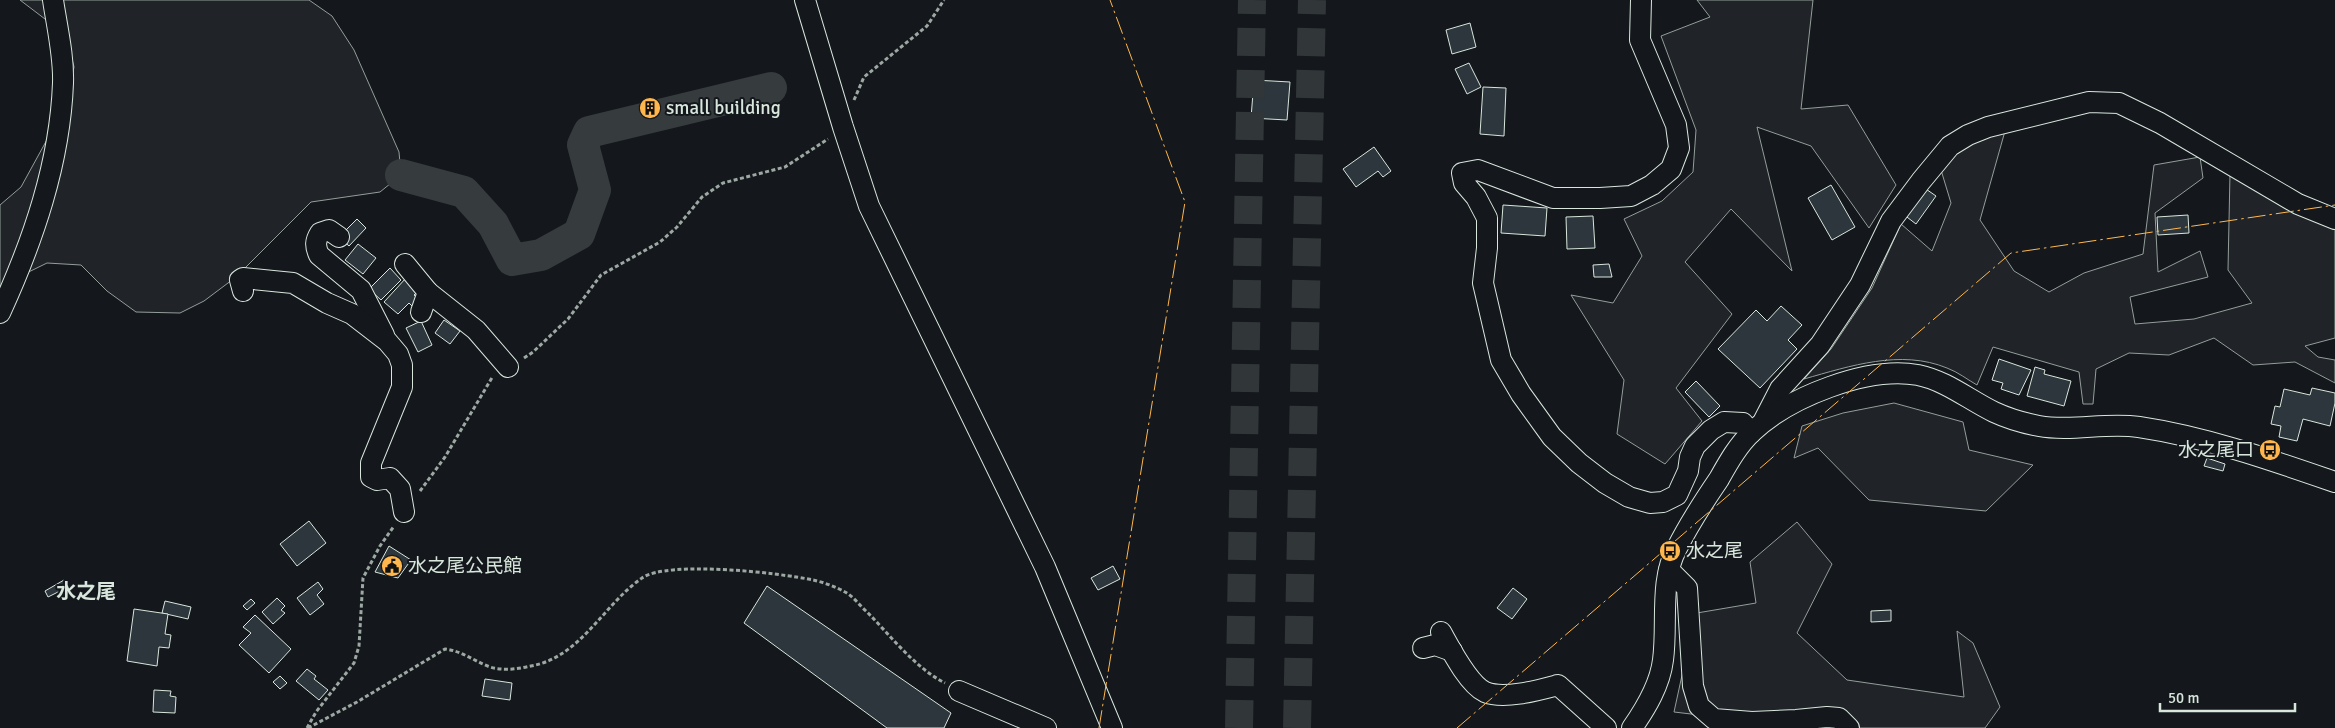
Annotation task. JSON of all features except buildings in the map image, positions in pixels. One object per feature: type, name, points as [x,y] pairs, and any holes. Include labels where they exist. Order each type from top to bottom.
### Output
[{"type":"street","points":[[0,312],[38,215],[57,148],[63,82],[54,0]]},
{"type":"street","points":[[805,0],[869,206],[1045,567],[1112,728]]},
{"type":"street","points":[[1641,0],[1640,40],[1676,125],[1679,148],[1671,169],[1652,185],[1631,196],[1600,198],[1553,198],[1478,170],[1462,173],[1464,183],[1476,198],[1487,218],[1487,248],[1483,283],[1501,360],[1521,394],[1552,437],[1579,463],[1604,483],[1629,497],[1650,504],[1664,502],[1676,494],[1688,471],[1694,446],[1711,430],[1724,422],[1743,423],[1756,429]]},
{"type":"street","points":[[1632,728],[1654,690],[1663,661],[1669,570],[1675,550],[1733,456],[1756,429],[1780,389],[1820,346],[1860,285],[1891,221],[1950,146],[1968,135],[1988,127],[2089,102],[2119,103],[2175,132],[2298,204],[2335,219]]},
{"type":"street","points":[[339,236],[329,230],[320,233],[316,248],[319,255],[361,290],[387,341]]},
{"type":"street","points":[[406,264],[428,292],[476,330],[508,367]]},
{"type":"street","points":[[243,291],[240,280],[243,278],[293,283],[327,303],[352,314],[387,341],[398,354],[402,365],[402,388],[371,463],[370,477],[377,480],[390,478],[400,489],[404,512]]},
{"type":"street","points":[[422,312],[428,292]]},
{"type":"street","points":[[1756,429],[1782,409],[1840,383],[1893,373],[1918,376],[1946,384],[1993,411],[2017,422],[2053,428],[2136,427],[2198,439],[2267,459],[2335,482]]},
{"type":"street","points":[[1669,570],[1686,588],[1692,686],[1699,706],[1714,718],[1752,722],[1827,717],[1839,718],[1849,728]]},
{"type":"street","points":[[1441,632],[1464,672],[1485,692],[1516,695],[1558,685],[1606,728]]},
{"type":"street","points":[[1423,648],[1436,645],[1452,651]]},
{"type":"street","points":[[959,691],[1046,728]]},
{"type":"path","points":[[307,728],[316,712],[354,663],[359,646],[363,578],[380,546],[445,457],[490,377],[533,352],[568,319],[601,275],[660,242],[677,227],[702,197],[723,183],[785,166],[820,145],[843,127],[864,77],[927,26],[944,0]]},
{"type":"path","points":[[307,728],[357,702],[445,649],[459,651],[491,667],[508,670],[552,660],[572,646],[643,577],[660,570],[703,568],[814,580],[846,592],[911,657],[935,678],[959,691]]},
{"type":"shaded area","points":[[20,0],[309,0],[332,16],[354,50],[399,152],[401,175],[380,192],[311,202],[236,277],[204,301],[180,313],[136,312],[107,291],[81,265],[47,263],[0,286],[0,205],[21,187],[66,105],[74,67],[66,35]]},
{"type":"shaded area","points":[[1697,0],[1813,0],[1801,109],[1848,105],[1896,185],[1869,228],[1811,146],[1757,127],[1792,271],[1731,209],[1685,262],[1732,314],[1676,388],[1702,421],[1665,464],[1617,434],[1624,380],[1571,295],[1613,303],[1642,256],[1624,219],[1662,201],[1693,172],[1696,130],[1661,36],[1710,17]]},
{"type":"shaded area","points":[[2005,131],[1980,220],[2014,271],[2049,292],[2084,273],[2143,254],[2154,165],[2200,157],[2203,178],[2155,213],[2158,272],[2200,251],[2208,277],[2130,297],[2135,324],[2194,319],[2252,303],[2228,270],[2230,173],[2289,210],[2335,229],[2335,338],[2305,346],[2318,357],[2335,360],[2335,383],[2295,362],[2253,365],[2214,338],[2169,355],[2129,353],[2096,369],[2093,404],[2083,404],[2079,372],[1993,347],[1977,385],[1947,368],[1930,362],[1912,360],[1894,360],[1857,365],[1804,379],[1831,349],[1872,288],[1901,224],[1932,251],[1951,203],[1941,170],[1960,149]]},
{"type":"shaded area","points":[[1894,403],[1963,422],[1969,450],[2033,465],[1986,511],[1869,500],[1818,448],[1794,458],[1802,426],[1843,413]]},
{"type":"shaded area","points":[[1797,522],[1832,564],[1797,633],[1847,680],[1964,697],[1957,631],[1973,643],[2000,707],[1985,728],[1749,728],[1751,721],[1674,712],[1684,666],[1685,615],[1756,603],[1750,562]]},
{"type":"waterway","points":[[401,175],[464,192],[493,224],[512,260],[541,255],[579,234],[595,190],[583,145],[589,132],[771,88]]},
{"type":"tunnel","points":[[1239,728],[1252,0]]},
{"type":"tunnel","points":[[1297,728],[1312,0]]},
{"type":"power","points":[[1099,728],[1185,202],[1110,0]]},
{"type":"power","points":[[1457,728],[2011,253],[2335,205]]},
{"type":"place","name":"small building","points":[[650,108]]},
{"type":"place","name":"水之尾口","points":[[2270,450]]},
{"type":"place","name":"水之尾","points":[[1670,551]]},
{"type":"place","name":"水之尾公民館","points":[[392,566]]},
{"type":"district","name":"水之尾","points":[[86,591]]}]
